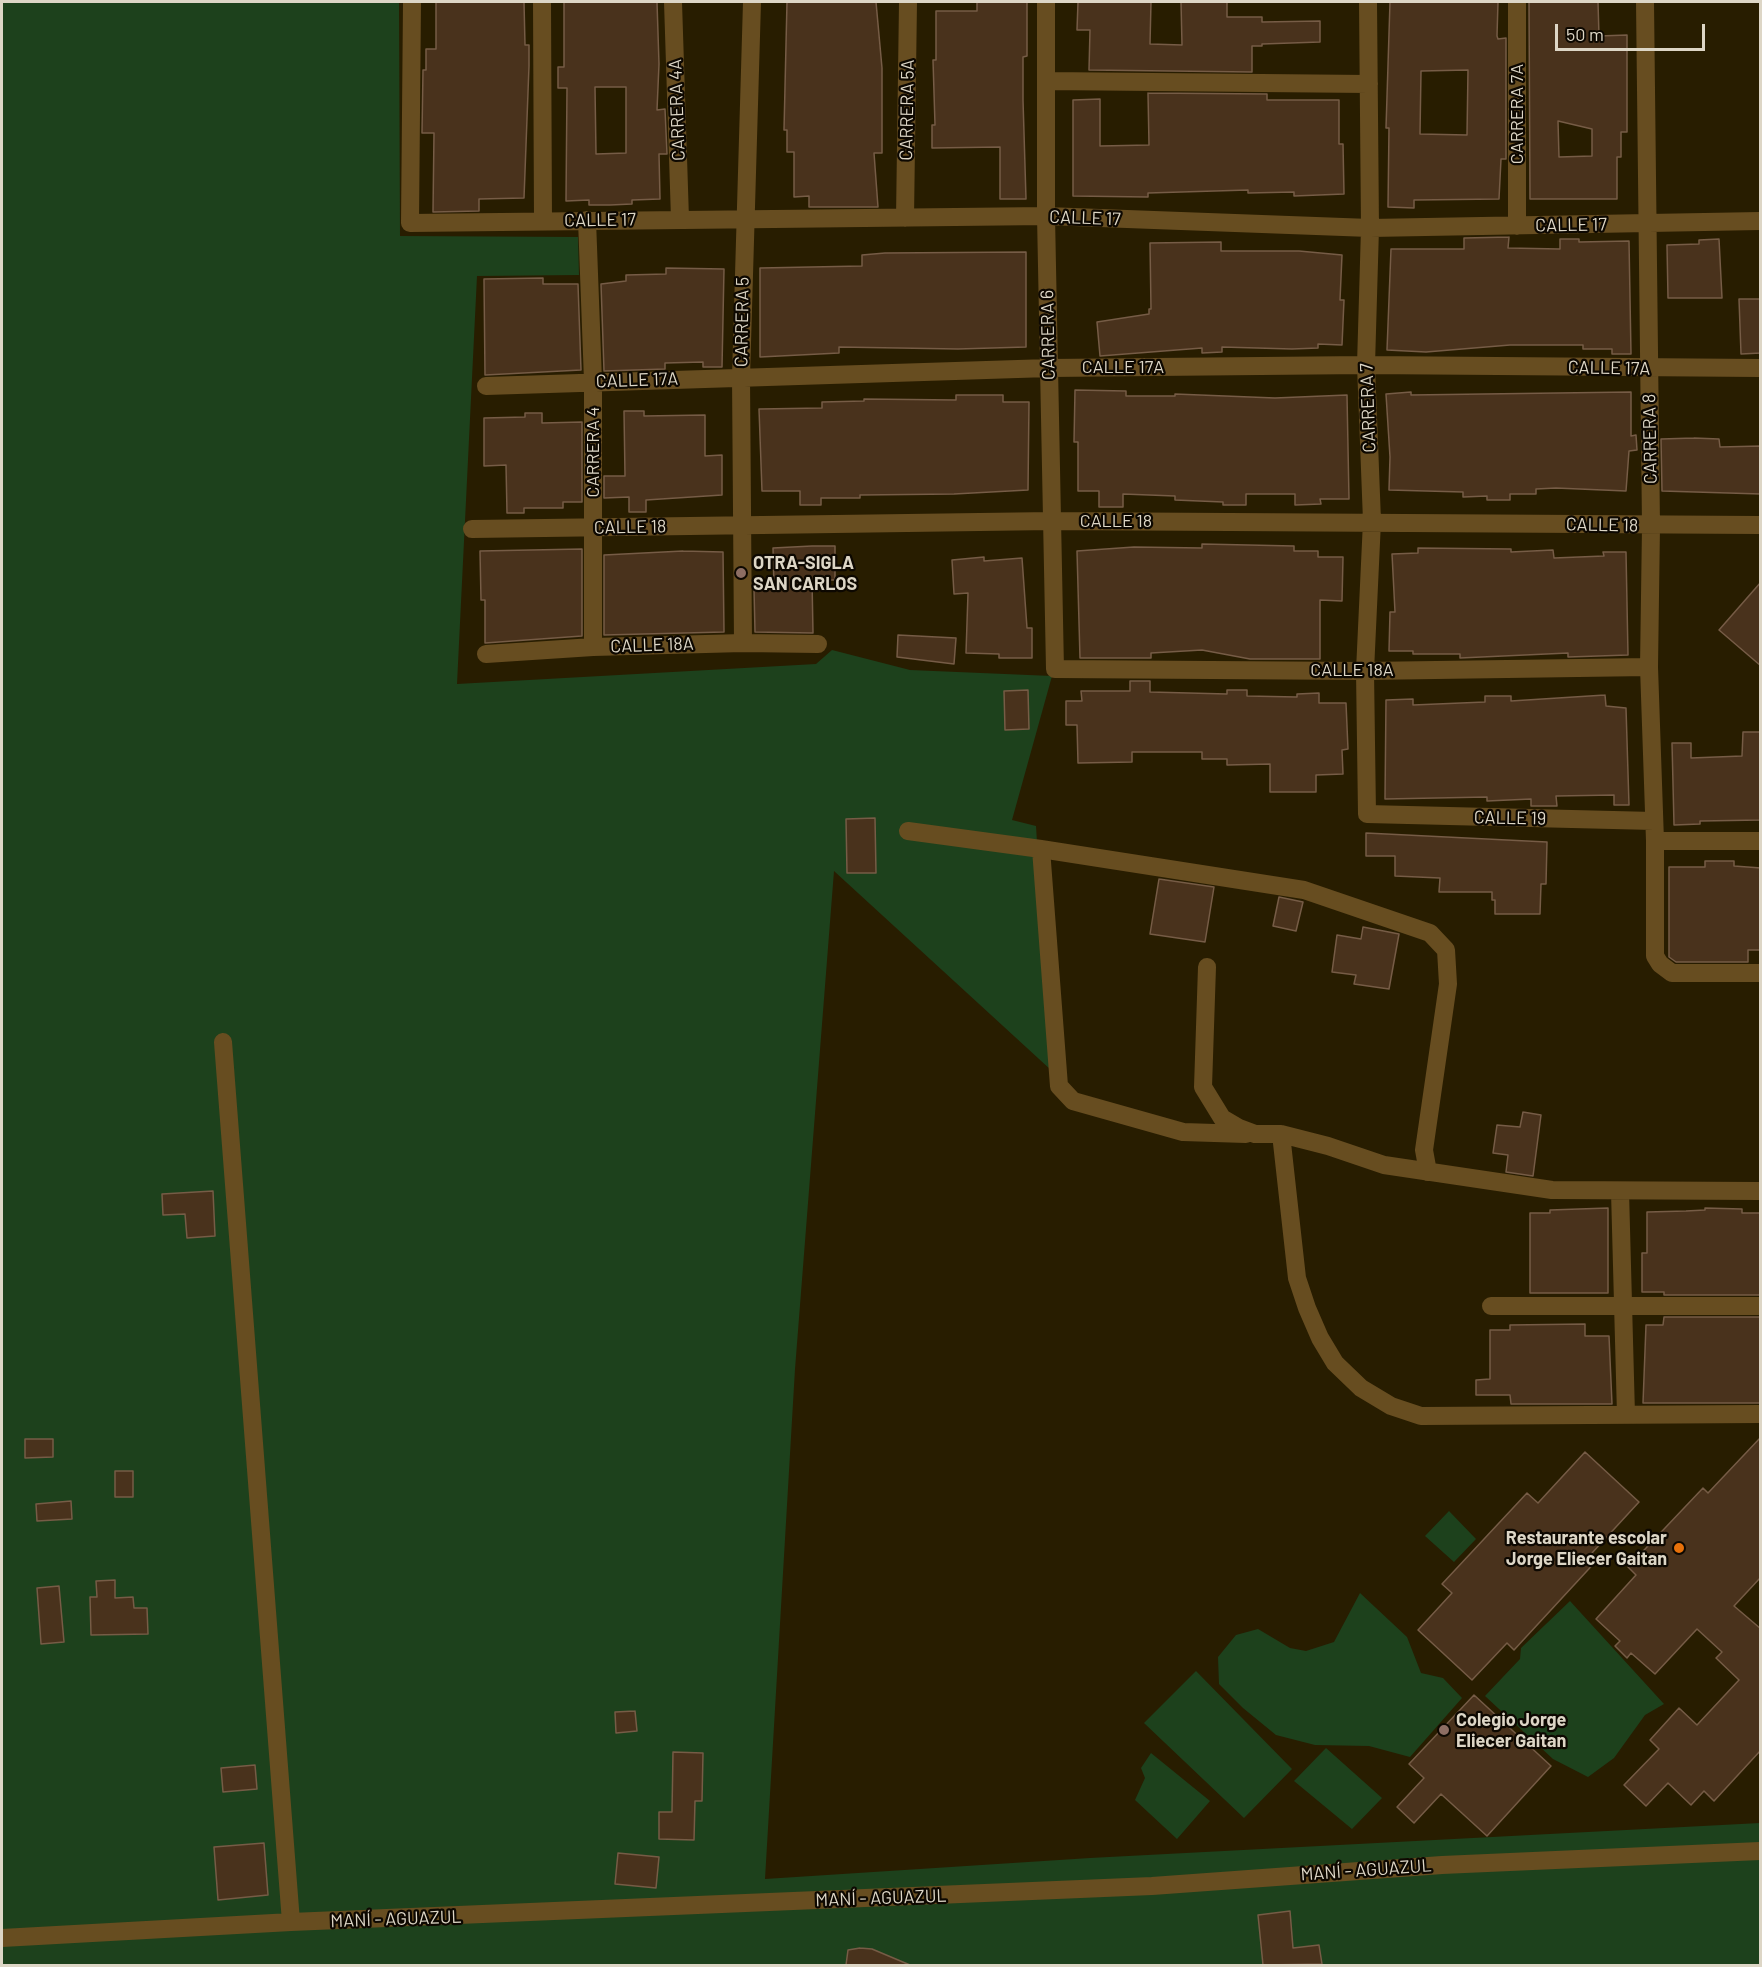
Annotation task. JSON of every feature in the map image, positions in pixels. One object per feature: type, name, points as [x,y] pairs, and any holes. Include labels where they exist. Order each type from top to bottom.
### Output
[{"type":"street","name":"CALLE 17","points":[[412,2],[410,223],[680,219],[744,222],[1046,216],[1370,228],[1761,221]]},
{"type":"street","points":[[542,2],[543,221]]},
{"type":"street","name":"CARRERA 4A","points":[[673,2],[680,219]]},
{"type":"street","name":"CARRERA 5","points":[[743,643],[741,376],[752,2]]},
{"type":"street","name":"CARRERA 5A","points":[[906,218],[908,2]]},
{"type":"street","name":"CARRERA 6","points":[[1046,2],[1046,216],[1055,669]]},
{"type":"street","name":"CARRERA 7","points":[[1367,814],[1365,671],[1372,521],[1366,365],[1370,228],[1368,2]]},
{"type":"street","name":"CARRERA 7A","points":[[1517,2],[1517,226]]},
{"type":"street","name":"CARRERA 8","points":[[1645,2],[1651,526],[1649,667],[1655,841],[1655,956],[1666,970],[1672,973],[1761,972]]},
{"type":"street","points":[[1046,81],[1369,84]]},
{"type":"street","name":"CARRERA 4","points":[[587,220],[593,381],[593,647]]},
{"type":"street","name":"CALLE 17A","points":[[486,386],[741,376],[1049,368],[1366,365],[1761,368]]},
{"type":"street","name":"CALLE 18","points":[[472,529],[1052,521],[1372,521],[1651,526],[1761,525]]},
{"type":"street","name":"CALLE 18A","points":[[486,654],[593,647],[743,643],[819,644]]},
{"type":"street","name":"CALLE 18A","points":[[1055,669],[1365,671],[1649,667]]},
{"type":"street","name":"CALLE 19","points":[[1367,814],[1654,821]]},
{"type":"street","points":[[908,831],[1304,890],[1430,933],[1446,950],[1448,984],[1424,1150],[1428,1172]]},
{"type":"street","points":[[1655,841],[1761,841]]},
{"type":"street","points":[[1041,849],[1059,1086],[1073,1101],[1183,1132],[1281,1134],[1328,1146],[1368,1161],[1552,1190],[1761,1191]]},
{"type":"street","points":[[1207,967],[1203,1087],[1222,1118],[1255,1134]]},
{"type":"street","points":[[223,1042],[291,1922]]},
{"type":"street","points":[[1281,1134],[1297,1278],[1320,1338],[1335,1363],[1361,1388],[1391,1406],[1421,1416],[1761,1413]]},
{"type":"street","points":[[1620,1191],[1626,1415]]},
{"type":"street","points":[[1491,1306],[1761,1306]]},
{"type":"street","name":"MANÍ - AGUAZUL","points":[[2,1938],[291,1922],[1152,1886],[1442,1865],[1761,1851]]},
{"type":"green space","points":[[2,2],[399,2],[400,236],[578,237],[579,275],[477,276],[457,684],[816,664],[832,650],[910,670],[1052,676],[1012,820],[1036,826],[1051,1070],[834,871],[795,1369],[765,1879],[1090,1858],[1760,1823],[1760,1965],[2,1966]]},
{"type":"green space","points":[[1449,1511],[1476,1539],[1454,1562],[1425,1536]]},
{"type":"green space","points":[[1360,1593],[1407,1637],[1421,1673],[1443,1678],[1462,1698],[1410,1757],[1369,1746],[1315,1745],[1276,1735],[1243,1708],[1219,1684],[1218,1657],[1236,1635],[1258,1629],[1290,1648],[1306,1651],[1334,1642]]},
{"type":"green space","points":[[1570,1601],[1664,1704],[1645,1715],[1614,1758],[1588,1777],[1553,1759],[1485,1696],[1520,1659],[1521,1648]]},
{"type":"green space","points":[[1196,1671],[1292,1769],[1244,1818],[1144,1723]]},
{"type":"green space","points":[[1326,1748],[1382,1798],[1352,1829],[1294,1781]]},
{"type":"green space","points":[[1151,1753],[1210,1801],[1177,1839],[1135,1800],[1145,1778],[1141,1768]]},
{"type":"building","points":[[436,2],[524,2],[525,45],[529,45],[529,66],[524,198],[479,199],[479,211],[433,212],[434,133],[422,133],[423,70],[426,70],[426,49],[436,49]]},
{"type":"building","points":[[564,2],[657,2],[659,64],[657,110],[665,109],[667,154],[659,154],[660,199],[632,200],[632,204],[610,205],[589,205],[589,200],[566,201],[567,88],[558,88],[558,67],[564,67]],"holes":[[[595,87],[626,87],[626,153],[596,154]]]},
{"type":"building","points":[[787,2],[876,2],[882,68],[882,153],[874,153],[878,207],[809,207],[809,196],[794,197],[794,152],[787,152],[787,130],[784,130]]},
{"type":"building","points":[[977,2],[1027,2],[1027,56],[1023,57],[1026,199],[1000,199],[1000,147],[932,148],[932,125],[935,125],[933,60],[936,60],[936,11],[977,11]]},
{"type":"building","points":[[1078,2],[1151,2],[1150,44],[1182,45],[1181,2],[1227,2],[1227,17],[1262,17],[1262,22],[1320,21],[1320,42],[1252,46],[1252,72],[1089,70],[1090,30],[1077,30]]},
{"type":"building","points":[[1390,2],[1498,2],[1497,36],[1498,39],[1506,38],[1506,159],[1501,159],[1499,199],[1414,200],[1414,208],[1388,207],[1389,128],[1386,128]],"holes":[[[1468,70],[1467,135],[1420,134],[1421,71]]]},
{"type":"building","points":[[1529,2],[1598,2],[1599,36],[1627,35],[1627,132],[1621,132],[1621,157],[1617,157],[1617,199],[1530,199]],"holes":[[[1558,121],[1592,129],[1592,156],[1559,157]]]},
{"type":"building","points":[[1148,93],[1267,94],[1267,100],[1339,100],[1339,144],[1343,144],[1344,194],[1294,196],[1294,192],[1248,193],[1248,190],[1148,193],[1148,197],[1073,196],[1073,100],[1100,99],[1100,146],[1149,145]]},
{"type":"building","points":[[1509,237],[1508,248],[1560,249],[1560,239],[1579,239],[1579,242],[1629,241],[1631,354],[1612,354],[1612,349],[1583,349],[1583,345],[1510,345],[1426,352],[1387,350],[1391,249],[1464,249],[1464,238]]},
{"type":"building","points":[[1719,239],[1722,298],[1668,298],[1667,245],[1699,244],[1699,240]]},
{"type":"building","points":[[1221,242],[1221,251],[1299,251],[1342,255],[1340,300],[1344,300],[1342,345],[1318,344],[1318,348],[1292,349],[1222,347],[1222,352],[1202,353],[1202,348],[1100,356],[1097,322],[1149,314],[1149,309],[1151,309],[1150,243]]},
{"type":"building","points":[[1026,252],[1026,347],[958,349],[839,347],[839,353],[760,357],[760,268],[862,266],[862,255],[885,253]]},
{"type":"building","points":[[666,268],[724,269],[722,367],[703,367],[703,362],[665,363],[665,369],[604,371],[601,284],[626,281],[626,275],[666,274]]},
{"type":"building","points":[[543,278],[543,284],[578,284],[581,370],[485,375],[484,279]]},
{"type":"building","points":[[1739,299],[1761,299],[1761,353],[1741,354]]},
{"type":"building","points":[[1075,390],[1126,391],[1126,396],[1175,396],[1175,394],[1275,398],[1347,395],[1349,499],[1320,499],[1321,504],[1295,505],[1295,494],[1246,494],[1246,505],[1223,505],[1223,502],[1175,500],[1175,496],[1123,494],[1123,507],[1099,507],[1099,491],[1078,491],[1078,442],[1074,442]]},
{"type":"building","points":[[1411,392],[1411,395],[1631,392],[1631,436],[1636,435],[1637,450],[1629,451],[1626,491],[1536,489],[1536,494],[1510,494],[1510,500],[1487,500],[1487,496],[1463,497],[1463,492],[1389,490],[1390,457],[1386,394]]},
{"type":"building","points":[[956,395],[1003,395],[1003,402],[1029,402],[1028,490],[860,495],[860,498],[821,498],[821,505],[800,505],[800,491],[762,491],[759,409],[822,408],[822,402],[864,401],[864,399],[956,400]]},
{"type":"building","points":[[624,411],[644,411],[644,416],[705,415],[705,456],[722,455],[722,495],[646,500],[646,512],[629,512],[629,497],[604,498],[604,476],[625,476]]},
{"type":"building","points":[[525,413],[542,413],[542,423],[582,422],[582,502],[563,502],[563,508],[524,508],[524,513],[507,513],[506,465],[484,466],[484,418],[525,417]]},
{"type":"building","points":[[1661,439],[1719,439],[1720,447],[1761,446],[1761,494],[1662,491]]},
{"type":"building","points":[[1202,544],[1294,546],[1294,551],[1318,551],[1318,557],[1343,557],[1342,601],[1320,600],[1320,659],[1250,659],[1202,650],[1151,653],[1151,658],[1080,658],[1077,551],[1134,547],[1202,548]]},
{"type":"building","points":[[835,546],[835,580],[812,580],[813,633],[755,632],[754,589],[774,589],[773,548]]},
{"type":"building","points":[[1418,548],[1511,549],[1511,552],[1553,550],[1554,558],[1604,556],[1603,552],[1626,552],[1628,655],[1568,657],[1568,653],[1460,658],[1460,654],[1413,654],[1413,651],[1389,651],[1390,612],[1395,612],[1392,554],[1418,553]]},
{"type":"building","points":[[582,549],[582,636],[485,643],[485,600],[481,600],[480,551]]},
{"type":"building","points":[[683,551],[723,552],[724,632],[604,635],[604,555]]},
{"type":"building","points":[[984,557],[984,561],[1022,558],[1027,628],[1032,628],[1032,658],[999,658],[999,654],[966,653],[968,593],[954,594],[952,560]]},
{"type":"building","points":[[1761,582],[1761,666],[1719,630]]},
{"type":"building","points":[[898,635],[956,638],[954,664],[897,657]]},
{"type":"building","points":[[1130,681],[1150,681],[1150,692],[1227,694],[1227,690],[1247,690],[1247,696],[1297,697],[1297,694],[1319,693],[1319,703],[1346,703],[1348,749],[1342,750],[1343,774],[1316,775],[1316,792],[1270,792],[1270,764],[1227,765],[1227,759],[1202,759],[1202,752],[1132,752],[1132,762],[1078,763],[1077,725],[1066,725],[1066,701],[1082,701],[1081,691],[1130,691]]},
{"type":"building","points":[[1028,690],[1029,729],[1005,730],[1004,691]]},
{"type":"building","points":[[1605,695],[1606,706],[1626,708],[1629,805],[1614,805],[1614,795],[1556,796],[1557,806],[1531,806],[1531,799],[1487,801],[1487,797],[1385,799],[1386,700],[1413,699],[1413,705],[1485,702],[1485,696],[1511,696],[1511,701]]},
{"type":"building","points":[[1743,732],[1761,732],[1761,820],[1700,821],[1700,824],[1674,825],[1672,743],[1691,743],[1691,758],[1742,756]]},
{"type":"building","points":[[875,818],[876,873],[847,873],[846,819]]},
{"type":"building","points":[[1366,833],[1547,842],[1546,884],[1541,884],[1540,914],[1495,914],[1495,900],[1492,900],[1492,892],[1439,892],[1440,878],[1395,876],[1395,856],[1366,856]]},
{"type":"building","points":[[1705,861],[1734,861],[1734,866],[1761,868],[1761,950],[1748,950],[1748,962],[1676,962],[1669,957],[1669,867],[1705,867]]},
{"type":"building","points":[[1159,879],[1214,887],[1205,942],[1150,934]]},
{"type":"building","points":[[1279,897],[1303,902],[1296,931],[1273,926]]},
{"type":"building","points":[[1363,927],[1399,934],[1389,989],[1354,984],[1356,975],[1332,972],[1337,935],[1361,939]]},
{"type":"building","points":[[1523,1112],[1541,1115],[1533,1176],[1506,1172],[1508,1155],[1493,1153],[1497,1125],[1520,1127]]},
{"type":"building","points":[[213,1191],[215,1236],[187,1238],[185,1214],[163,1215],[162,1194]]},
{"type":"building","points":[[1608,1208],[1608,1293],[1530,1293],[1530,1213]]},
{"type":"building","points":[[1705,1208],[1742,1209],[1742,1213],[1761,1213],[1761,1295],[1664,1295],[1664,1292],[1642,1292],[1642,1253],[1647,1253],[1647,1212],[1705,1210]]},
{"type":"building","points":[[1664,1317],[1761,1317],[1761,1403],[1643,1403],[1646,1325],[1663,1325]]},
{"type":"building","points":[[1585,1324],[1585,1336],[1609,1336],[1612,1404],[1511,1404],[1510,1395],[1476,1395],[1476,1380],[1490,1379],[1490,1330],[1510,1330],[1510,1325]]},
{"type":"building","points":[[1761,1437],[1761,1577],[1734,1606],[1761,1629],[1761,1750],[1714,1801],[1704,1791],[1691,1805],[1668,1783],[1646,1806],[1624,1785],[1659,1749],[1650,1740],[1679,1708],[1697,1725],[1739,1680],[1716,1658],[1722,1652],[1697,1629],[1655,1674],[1631,1653],[1627,1658],[1615,1646],[1620,1641],[1596,1619],[1636,1575],[1628,1567],[1703,1488],[1708,1493]]},
{"type":"building","points":[[25,1439],[53,1439],[53,1457],[25,1458]]},
{"type":"building","points":[[1585,1452],[1639,1502],[1592,1553],[1598,1559],[1514,1650],[1507,1643],[1472,1680],[1418,1630],[1452,1593],[1442,1584],[1527,1493],[1538,1503]]},
{"type":"building","points":[[115,1471],[133,1471],[133,1497],[115,1497]]},
{"type":"building","points":[[71,1501],[72,1519],[37,1521],[36,1504]]},
{"type":"building","points":[[115,1580],[115,1598],[133,1597],[134,1608],[147,1608],[148,1634],[91,1635],[90,1597],[97,1597],[96,1581]]},
{"type":"building","points":[[59,1586],[64,1642],[41,1644],[37,1588]]},
{"type":"building","points":[[1474,1695],[1551,1766],[1487,1836],[1441,1794],[1414,1823],[1397,1807],[1424,1778],[1409,1764]]},
{"type":"building","points":[[635,1711],[637,1731],[616,1733],[615,1712]]},
{"type":"building","points":[[673,1752],[703,1753],[702,1801],[695,1801],[694,1840],[659,1839],[659,1812],[672,1812]]},
{"type":"building","points":[[255,1765],[257,1789],[223,1792],[221,1768]]},
{"type":"building","points":[[264,1843],[268,1895],[218,1900],[214,1847]]},
{"type":"building","points":[[618,1853],[659,1857],[656,1888],[615,1884]]},
{"type":"building","points":[[1290,1911],[1293,1948],[1319,1945],[1322,1964],[1263,1965],[1258,1915]]},
{"type":"building","points":[[872,1949],[910,1965],[846,1965],[848,1950]]},
{"type":"place","name":"OTRA-SIGLA SAN CARLOS","points":[[741,573]]},
{"type":"place","name":"Restaurante escolar Jorge Eliecer Gaitan","points":[[1679,1548]]},
{"type":"place","name":"Colegio Jorge Eliecer Gaitan","points":[[1444,1730]]}]
